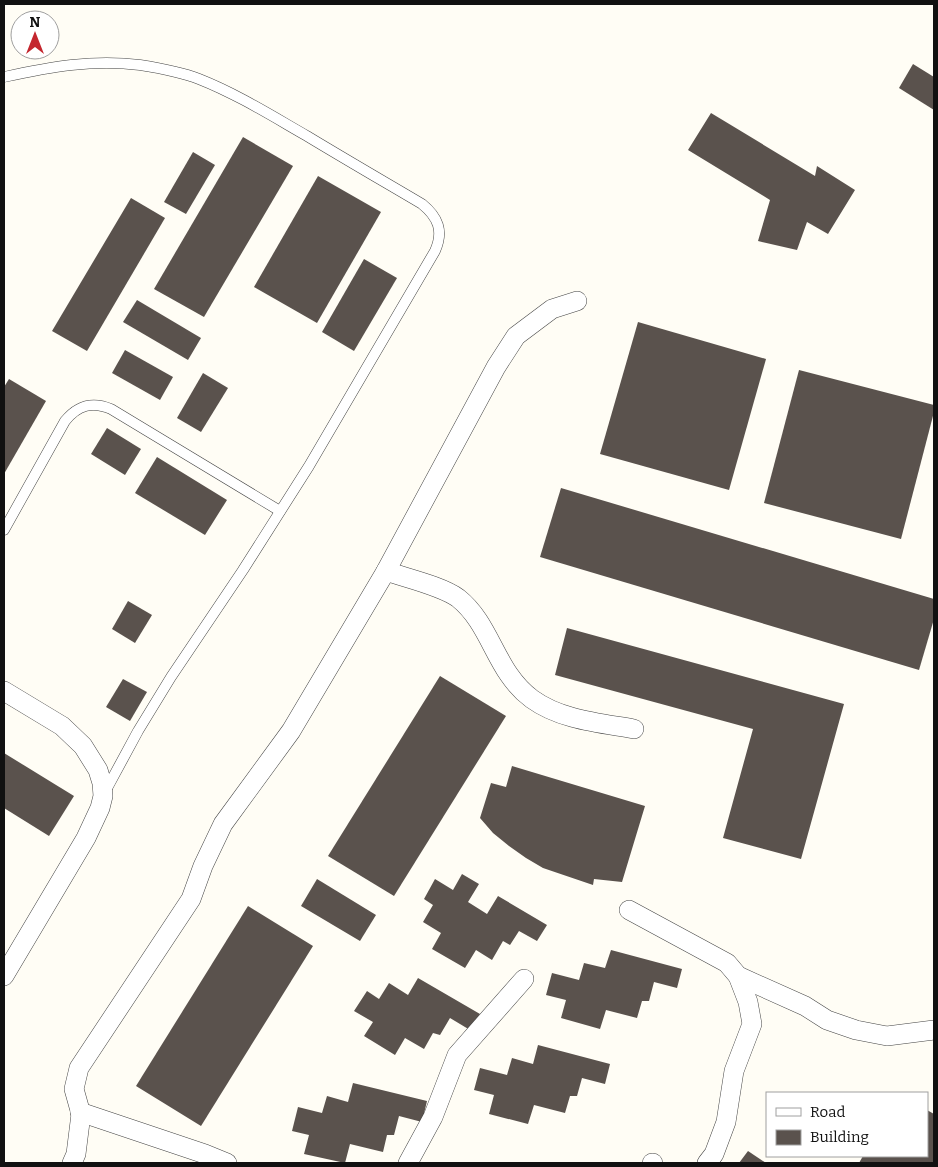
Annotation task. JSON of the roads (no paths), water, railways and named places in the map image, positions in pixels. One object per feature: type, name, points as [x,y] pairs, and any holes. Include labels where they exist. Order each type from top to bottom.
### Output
[{"type":"street","points":[[72,1163],[76,1154],[80,1112],[74,1089],[79,1068],[191,899],[203,866],[223,824],[291,731],[386,571],[496,367],[516,336],[552,309],[577,301]]},
{"type":"street","points":[[386,571],[445,591],[464,604],[476,616],[509,677],[533,700],[566,716],[634,729]]},
{"type":"street","points":[[4,691],[62,726],[83,746],[98,770],[103,796],[90,830],[4,976]]},
{"type":"street","points":[[629,910],[726,963],[738,976],[748,1002],[752,1024],[734,1071],[726,1122],[714,1154],[706,1163]]},
{"type":"street","points":[[738,976],[805,1006],[827,1020],[856,1030],[887,1036],[934,1030]]},
{"type":"street","points":[[408,1163],[432,1117],[457,1055],[524,979]]},
{"type":"street","points":[[80,1112],[227,1163]]},
{"type":"lane","points":[[4,78],[47,68],[76,64],[107,63],[139,65],[198,78],[251,104],[422,204],[430,211],[439,227],[440,235],[435,251],[314,457],[166,685],[138,731],[103,796]]},
{"type":"lane","points":[[4,530],[70,414],[86,405],[95,404],[111,408],[280,511]]}]
